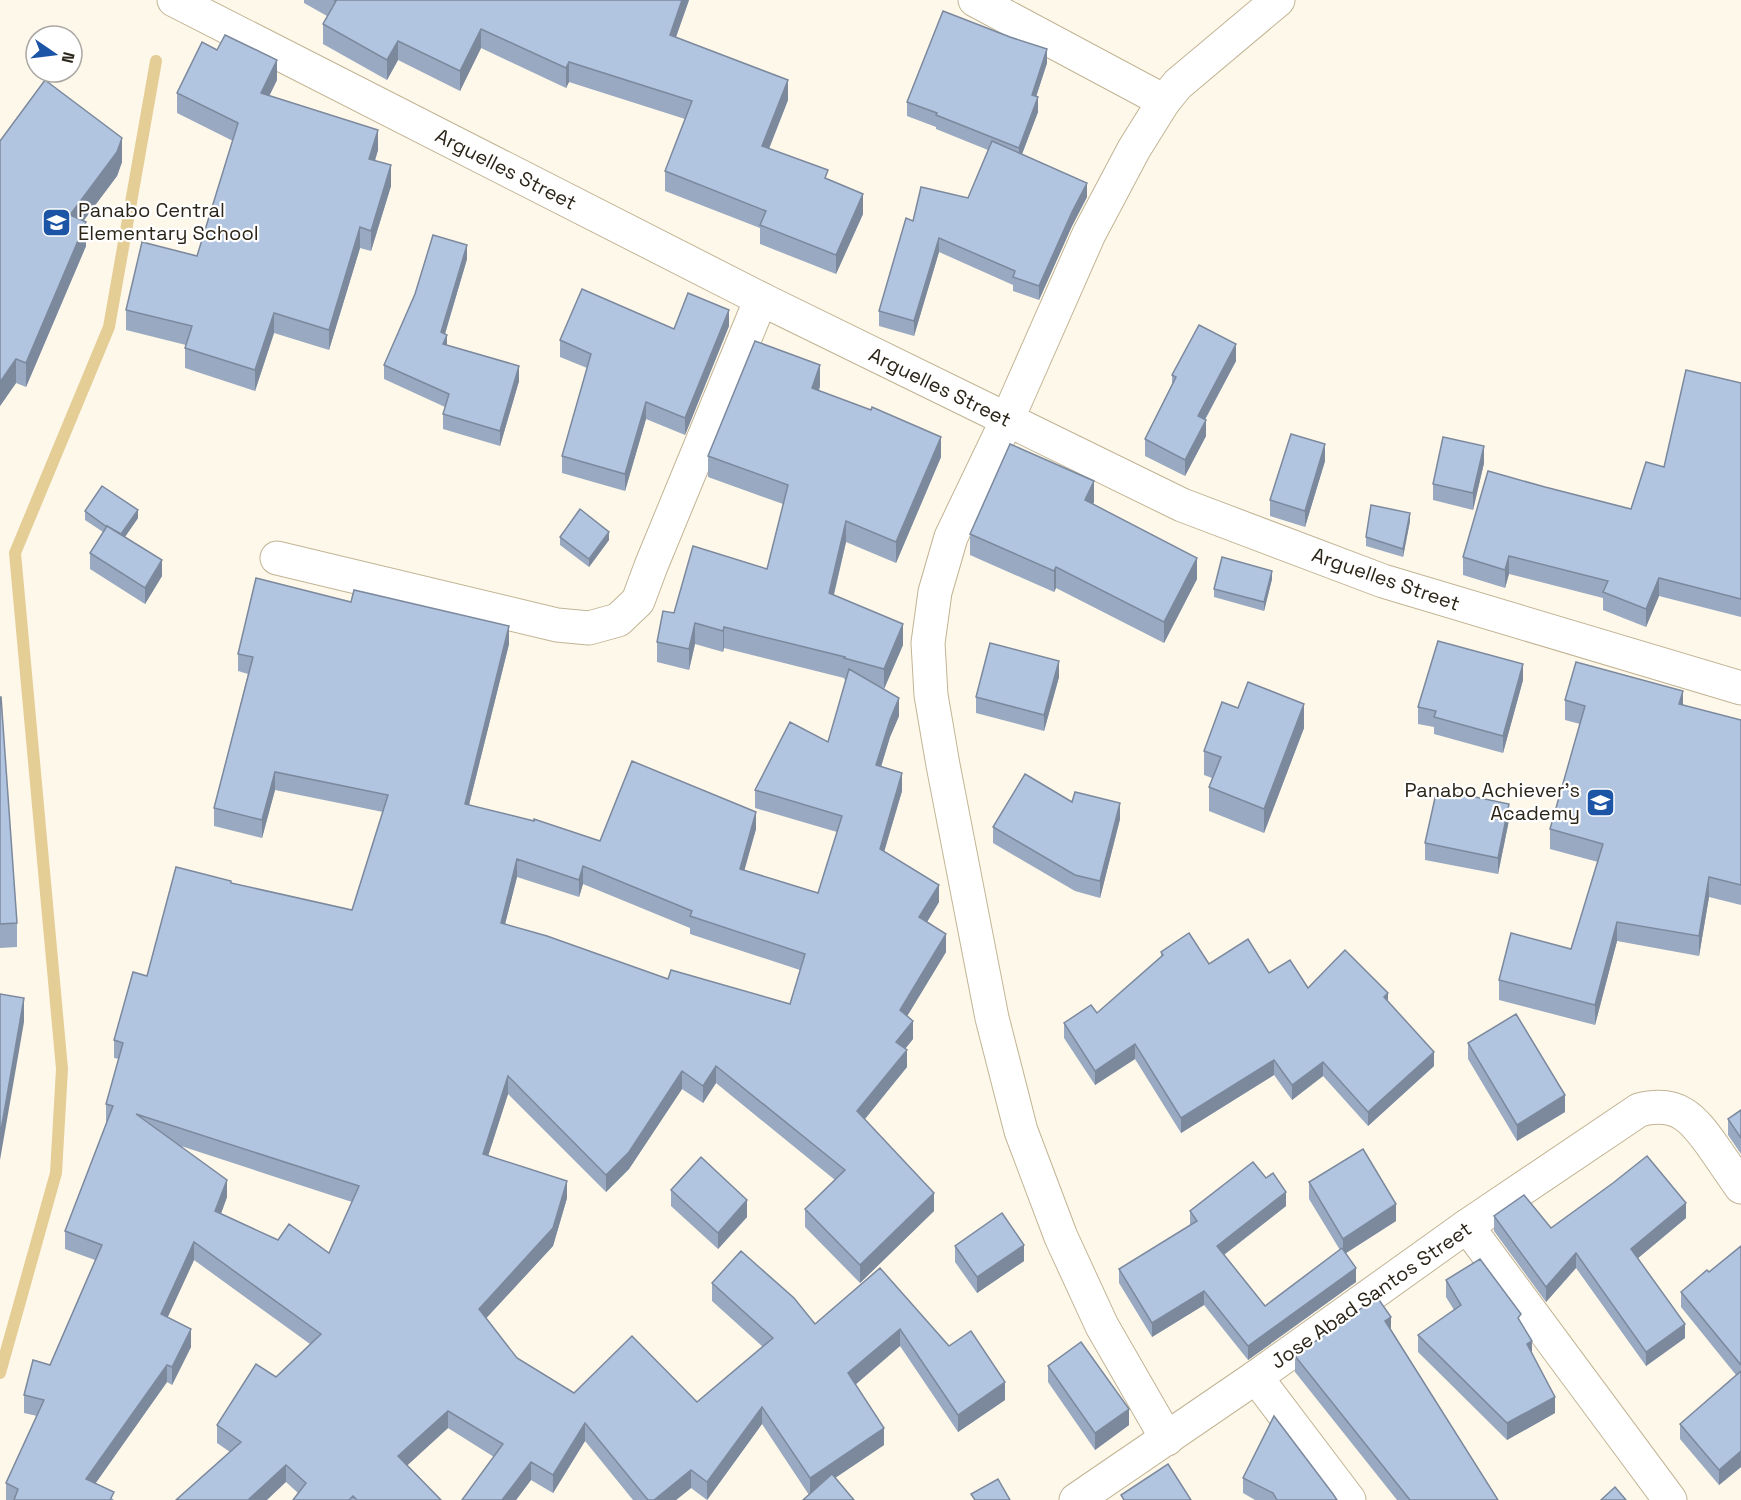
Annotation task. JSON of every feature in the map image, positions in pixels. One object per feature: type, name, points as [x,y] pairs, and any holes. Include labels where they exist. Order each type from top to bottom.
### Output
[{"type":"street","name":"Arguelles Street","points":[[176,0],[761,299],[1182,506],[1383,581],[1741,688]]},
{"type":"street","points":[[975,0],[1164,101]]},
{"type":"street","points":[[1167,1439],[1102,1326],[1061,1237],[1021,1131],[992,1018],[943,765],[931,695],[928,643],[935,592],[951,537],[1007,420],[1089,234],[1134,149],[1164,101],[1178,84],[1278,0]]},
{"type":"street","points":[[277,558],[557,625],[589,628],[618,620],[638,601],[761,299]]},
{"type":"street","name":"Jose Abad Santos Street","points":[[1076,1500],[1256,1377],[1467,1226],[1639,1110],[1654,1106],[1673,1109],[1698,1124],[1741,1187]]},
{"type":"street","points":[[1467,1226],[1670,1500]]},
{"type":"street","points":[[1256,1377],[1349,1500]]},
{"type":"building","points":[[334,0],[682,0],[670,35],[788,80],[762,146],[828,170],[825,178],[863,194],[836,255],[760,225],[766,211],[665,171],[692,101],[569,62],[566,68],[481,29],[460,71],[398,41],[387,60],[323,24],[336,1]]},
{"type":"building","points":[[943,11],[1047,49],[1032,95],[1038,97],[1019,148],[907,102]]},
{"type":"building","points":[[225,35],[277,60],[261,93],[378,130],[369,159],[391,165],[371,231],[360,227],[329,330],[274,313],[255,370],[185,348],[192,326],[126,310],[142,242],[197,256],[238,123],[177,93],[202,42],[217,50]]},
{"type":"building","points":[[42,84],[50,84],[122,138],[117,152],[70,215],[86,222],[26,363],[16,359],[0,382],[0,141]]},
{"type":"building","points":[[992,141],[1087,183],[1039,286],[1013,277],[1015,271],[939,238],[914,321],[879,311],[906,218],[913,221],[921,187],[968,198]]},
{"type":"building","points":[[433,235],[467,245],[441,332],[447,335],[443,344],[519,366],[500,431],[443,414],[449,394],[384,365],[415,294]]},
{"type":"building","points":[[582,289],[674,329],[688,293],[729,310],[685,418],[646,402],[625,474],[562,456],[591,354],[560,340]]},
{"type":"building","points":[[1199,325],[1236,344],[1198,416],[1206,420],[1185,460],[1145,439],[1176,377],[1172,375]]},
{"type":"building","points":[[755,341],[820,365],[812,388],[871,410],[872,407],[941,437],[896,542],[846,521],[829,593],[903,624],[884,669],[724,627],[723,631],[695,623],[689,649],[657,642],[663,611],[674,613],[693,546],[767,569],[788,485],[708,456]]},
{"type":"building","points":[[1686,370],[1741,383],[1741,599],[1659,578],[1646,609],[1603,592],[1608,581],[1509,556],[1505,570],[1463,557],[1488,471],[1631,509],[1646,462],[1664,467]]},
{"type":"building","points":[[1291,434],[1325,444],[1305,511],[1270,500]]},
{"type":"building","points":[[1443,437],[1484,446],[1473,493],[1433,484]]},
{"type":"building","points":[[1010,444],[1094,481],[1085,500],[1197,558],[1164,622],[1056,567],[1054,571],[970,534]]},
{"type":"building","points":[[102,486],[138,510],[121,534],[85,511]]},
{"type":"building","points":[[1371,505],[1410,513],[1403,549],[1366,537]]},
{"type":"building","points":[[580,509],[609,532],[589,559],[560,537]]},
{"type":"building","points":[[107,526],[162,560],[145,588],[90,553]]},
{"type":"building","points":[[1222,557],[1272,571],[1264,602],[1214,589]]},
{"type":"building","points":[[256,578],[351,602],[354,590],[509,626],[465,804],[534,821],[534,819],[600,841],[632,761],[756,812],[740,869],[818,893],[842,816],[755,790],[790,722],[828,742],[849,669],[899,698],[876,765],[902,773],[880,849],[939,885],[919,917],[946,934],[900,1010],[913,1021],[896,1042],[907,1050],[857,1111],[934,1193],[860,1265],[805,1209],[845,1170],[716,1066],[703,1086],[682,1071],[629,1152],[606,1175],[508,1076],[483,1154],[567,1181],[553,1228],[479,1309],[517,1358],[574,1393],[632,1336],[697,1402],[773,1338],[712,1283],[741,1251],[794,1298],[815,1324],[880,1268],[949,1346],[971,1331],[1005,1382],[958,1415],[900,1329],[848,1373],[884,1428],[810,1478],[762,1407],[707,1482],[691,1470],[654,1500],[648,1500],[585,1423],[553,1475],[531,1462],[502,1500],[462,1500],[503,1444],[448,1411],[398,1456],[441,1500],[357,1500],[353,1496],[349,1500],[293,1500],[306,1483],[286,1465],[248,1500],[176,1500],[241,1442],[217,1425],[256,1364],[276,1377],[321,1334],[194,1242],[161,1314],[191,1329],[172,1367],[167,1365],[86,1479],[114,1492],[110,1500],[14,1500],[18,1489],[6,1483],[44,1400],[24,1395],[33,1360],[50,1365],[102,1245],[65,1231],[113,1106],[106,1104],[123,1043],[114,1040],[133,972],[147,976],[176,867],[231,881],[231,883],[352,910],[388,795],[275,772],[262,820],[214,808],[253,657],[238,654]],"holes":[[[517,859],[579,880],[583,866],[692,911],[690,916],[805,954],[790,1004],[671,970],[668,979],[547,936],[501,923]],[[136,1114],[359,1186],[329,1253],[289,1224],[278,1240],[215,1211],[227,1180]]]},
{"type":"building","points":[[1438,641],[1523,664],[1503,736],[1434,717],[1436,711],[1418,707]]},
{"type":"building","points":[[990,643],[1059,661],[1044,715],[976,697]]},
{"type":"building","points":[[1576,662],[1683,691],[1679,704],[1741,720],[1741,885],[1709,877],[1699,936],[1617,922],[1595,1005],[1499,980],[1511,933],[1571,949],[1603,844],[1550,829],[1585,706],[1565,700]]},
{"type":"building","points":[[1248,682],[1304,704],[1264,809],[1209,787],[1221,757],[1204,751],[1222,702],[1238,708]]},
{"type":"building","points":[[0,697],[17,923],[0,924]]},
{"type":"building","points":[[1025,774],[1072,802],[1075,792],[1120,803],[1100,881],[1075,875],[993,827]]},
{"type":"building","points":[[1437,789],[1509,804],[1498,858],[1425,843]]},
{"type":"building","points":[[1189,933],[1209,964],[1248,939],[1269,973],[1290,960],[1308,988],[1345,950],[1388,993],[1384,997],[1434,1052],[1368,1112],[1323,1062],[1292,1085],[1274,1060],[1181,1118],[1135,1044],[1095,1071],[1064,1023],[1091,1005],[1097,1013],[1163,955],[1161,952]]},
{"type":"building","points":[[0,994],[24,998],[0,1136]]},
{"type":"building","points":[[1516,1014],[1565,1095],[1517,1125],[1468,1043]]},
{"type":"building","points":[[1741,1110],[1741,1138],[1728,1119]]},
{"type":"building","points":[[1363,1149],[1396,1204],[1343,1239],[1309,1182]]},
{"type":"building","points":[[1647,1156],[1686,1203],[1631,1249],[1685,1324],[1646,1352],[1576,1253],[1546,1287],[1494,1216],[1524,1195],[1551,1228]]},
{"type":"building","points":[[701,1157],[747,1200],[718,1233],[671,1190]]},
{"type":"building","points":[[1253,1162],[1266,1178],[1273,1173],[1286,1192],[1217,1246],[1265,1306],[1342,1248],[1356,1268],[1248,1346],[1204,1291],[1152,1323],[1119,1269],[1197,1221],[1190,1211]]},
{"type":"building","points":[[1002,1213],[1024,1245],[977,1277],[955,1246]]},
{"type":"building","points":[[1741,1246],[1741,1365],[1681,1292]]},
{"type":"building","points":[[1480,1259],[1521,1314],[1518,1318],[1532,1341],[1527,1344],[1555,1397],[1507,1423],[1418,1335],[1461,1305],[1446,1280]]},
{"type":"building","points":[[1377,1297],[1391,1317],[1385,1321],[1498,1500],[1410,1500],[1295,1356]]},
{"type":"building","points":[[1081,1342],[1129,1409],[1095,1433],[1048,1366]]},
{"type":"building","points":[[1741,1371],[1741,1451],[1719,1470],[1680,1424]]},
{"type":"building","points":[[1274,1416],[1337,1500],[1277,1500],[1273,1493],[1243,1478]]},
{"type":"building","points":[[1168,1464],[1191,1500],[1124,1500],[1121,1495]]},
{"type":"building","points":[[832,1474],[854,1500],[803,1500]]},
{"type":"building","points":[[998,1479],[1010,1500],[975,1500],[971,1494]]},
{"type":"building","points":[[1615,1487],[1626,1500],[1601,1500]]},
{"type":"waterway","points":[[0,1373],[56,1173],[62,1069],[15,553],[109,327],[156,61]]},
{"type":"place","name":"Panabo Central Elementary School","points":[[57,222]]},
{"type":"place","name":"Panabo Achiever's Academy","points":[[1601,802]]}]
